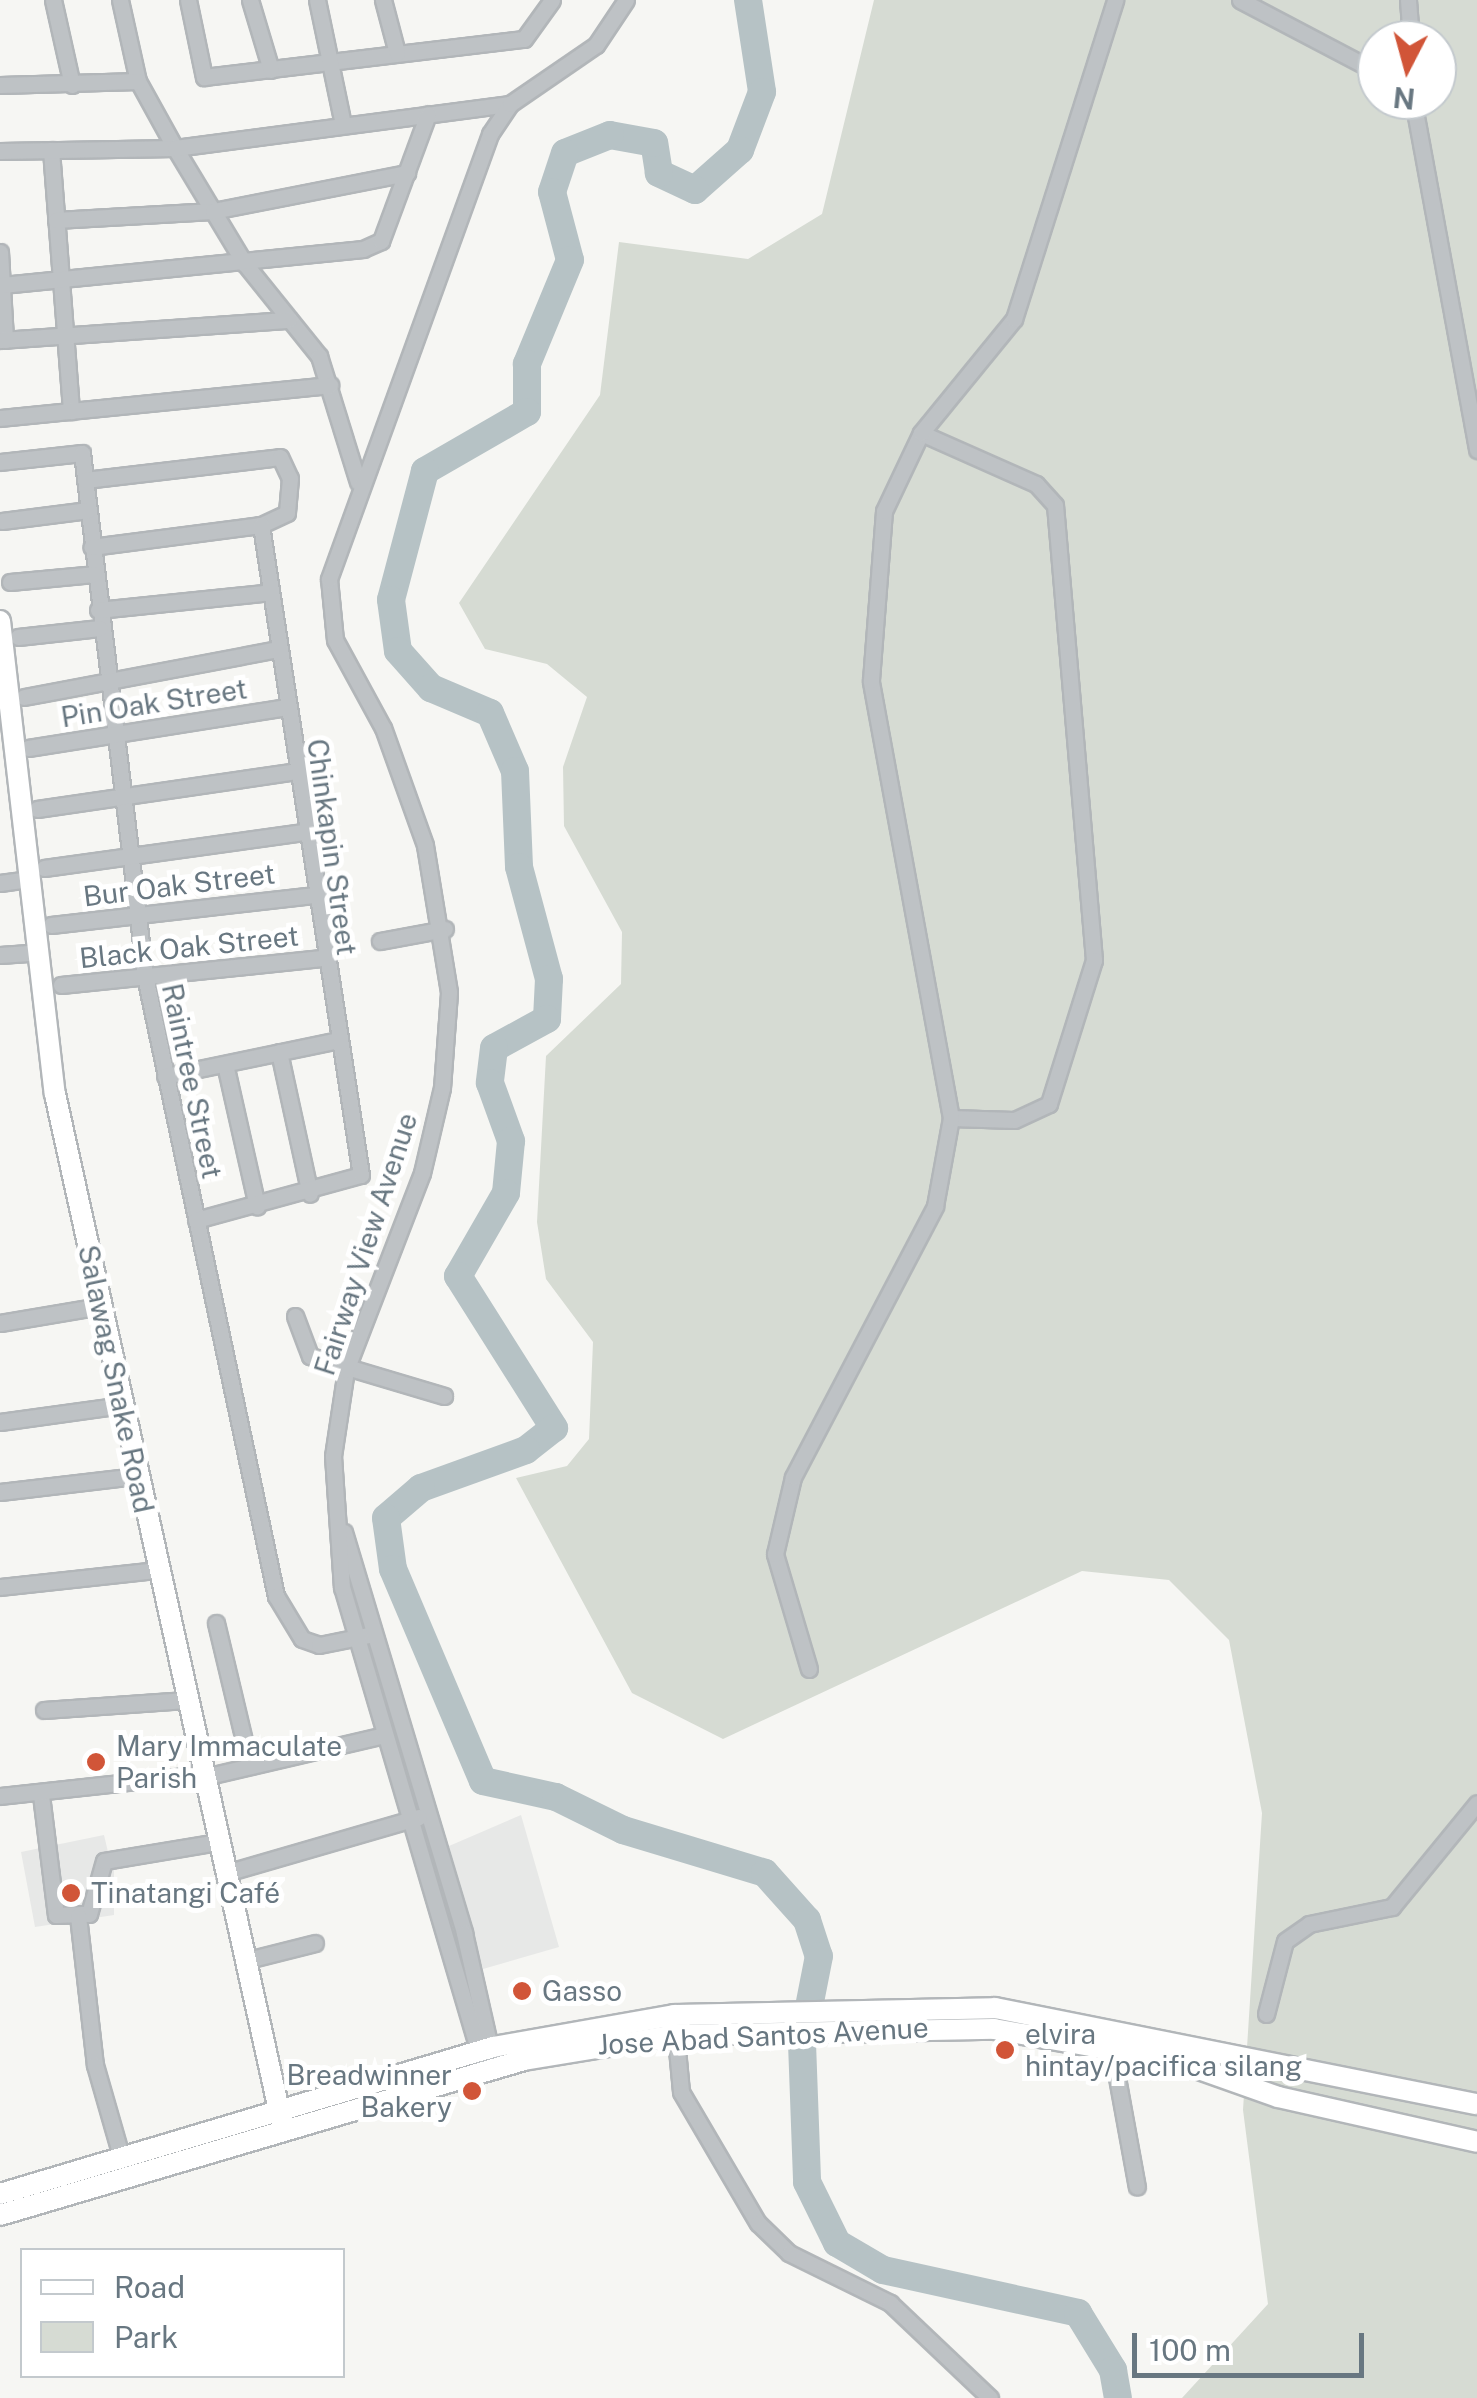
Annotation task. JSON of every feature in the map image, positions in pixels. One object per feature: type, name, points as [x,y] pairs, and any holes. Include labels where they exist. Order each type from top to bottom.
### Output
[{"type":"main road","name":"Salawag Snake Road","points":[[0,621],[5,715],[37,874],[39,952],[55,1094],[157,1570],[186,1700],[210,1774],[218,1842],[283,2118]]},
{"type":"main road","name":"Jose Abad Santos Avenue","points":[[0,2194],[124,2165],[283,2118],[484,2050],[674,2025],[704,2036],[861,2017],[995,2008],[1110,2036],[1477,2142]]},
{"type":"main road","name":"Jose Abad Santos Avenue","points":[[283,2118],[674,2025],[703,2014],[861,2017]]},
{"type":"main road","name":"Jose Abad Santos Avenue","points":[[1110,2036],[1477,2104]]},
{"type":"main road","name":"Jose Abad Santos Avenue","points":[[0,2215],[124,2165]]},
{"type":"street","points":[[53,0],[72,85]]},
{"type":"street","points":[[120,0],[138,81],[245,264],[330,385],[358,482]]},
{"type":"street","points":[[188,0],[204,77],[524,40],[552,0]]},
{"type":"street","points":[[250,0],[271,70]]},
{"type":"street","points":[[316,0],[334,62],[344,124]]},
{"type":"street","points":[[383,0],[398,53]]},
{"type":"street","points":[[0,151],[175,148],[510,104],[575,65],[626,0]]},
{"type":"street","points":[[809,1669],[775,1554],[793,1477],[935,1206],[950,1118],[871,680],[884,511],[921,433],[1014,318],[1115,0]]},
{"type":"street","points":[[1240,0],[1357,61]]},
{"type":"street","points":[[0,85],[138,81]]},
{"type":"street","name":"Fairway View Avenue","points":[[490,2070],[447,1937],[420,1816],[385,1736],[360,1637],[337,1514],[333,1456],[346,1370],[422,1172],[442,1088],[445,930],[383,728],[336,640],[329,579],[358,482],[490,134],[510,104]]},
{"type":"street","points":[[2,285],[61,283],[245,264],[381,241],[428,114]]},
{"type":"street","points":[[1417,120],[1477,450]]},
{"type":"street","points":[[51,150],[71,411]]},
{"type":"street","points":[[56,220],[213,210],[407,173]]},
{"type":"street","points":[[0,252],[3,340],[66,342],[288,320]]},
{"type":"street","points":[[0,418],[330,385]]},
{"type":"street","points":[[921,433],[1036,484],[1055,505],[1094,960],[1049,1104],[1014,1120],[950,1118]]},
{"type":"street","name":"Raintree Street","points":[[0,462],[82,453],[100,628],[145,976],[276,1596],[302,1639],[360,1637]]},
{"type":"street","points":[[85,480],[280,457],[290,478],[287,513],[261,524],[92,547]]},
{"type":"street","points":[[2,521],[88,510]]},
{"type":"street","name":"Chinkapin Street","points":[[261,524],[334,1041],[361,1175],[310,1194]]},
{"type":"street","points":[[10,582],[94,574]]},
{"type":"street","points":[[98,610],[271,592]]},
{"type":"street","points":[[18,636],[100,628]]},
{"type":"street","points":[[24,697],[108,678],[279,649]]},
{"type":"street","name":"Pin Oak Street","points":[[28,748],[287,707]]},
{"type":"street","points":[[37,809],[296,771]]},
{"type":"street","points":[[0,883],[128,855],[304,832]]},
{"type":"street","name":"Bur Oak Street","points":[[51,926],[313,895]]},
{"type":"street","points":[[380,941],[445,930]]},
{"type":"street","points":[[0,955],[39,952]]},
{"type":"street","name":"Black Oak Street","points":[[61,985],[322,958]]},
{"type":"street","points":[[165,1076],[334,1041]]},
{"type":"street","points":[[196,1220],[310,1194],[279,1052]]},
{"type":"street","points":[[225,1064],[257,1206]]},
{"type":"street","points":[[0,1323],[101,1306]]},
{"type":"street","points":[[295,1316],[300,1346],[346,1370],[444,1396]]},
{"type":"street","points":[[0,1422],[122,1405]]},
{"type":"street","points":[[0,1492],[137,1476]]},
{"type":"street","points":[[0,1587],[157,1570]]},
{"type":"street","points":[[216,1623],[250,1766]]},
{"type":"street","name":"Fairway View Avenue","points":[[360,1637],[464,1933],[484,2050]]},
{"type":"street","points":[[44,1710],[186,1700]]},
{"type":"street","points":[[0,1796],[41,1795],[210,1774],[385,1736]]},
{"type":"street","points":[[41,1795],[56,1914],[78,1916],[95,1904],[104,1861],[218,1842]]},
{"type":"street","points":[[1266,2014],[1285,1941],[1309,1924],[1392,1906],[1477,1803]]},
{"type":"street","points":[[226,1873],[420,1816]]},
{"type":"street","points":[[78,1916],[95,2066],[124,2165]]},
{"type":"street","points":[[447,1937],[464,1933]]},
{"type":"street","points":[[248,1960],[315,1943]]},
{"type":"street","points":[[674,2025],[680,2092],[698,2132],[758,2223],[789,2253],[890,2303],[990,2398]]},
{"type":"street","points":[[1110,2036],[1137,2186]]},
{"type":"shaded area","points":[[521,1815],[559,1947],[483,1969],[449,1846]]},
{"type":"shaded area","name":"Tinatangi Café","points":[[104,1835],[108,1852],[192,1840],[195,1850],[114,1870],[114,1915],[35,1927],[21,1852]]},
{"type":"green space","points":[[874,0],[1477,0],[1477,2398],[1182,2398],[1268,2304],[1243,2110],[1262,1813],[1229,1640],[1169,1580],[1082,1571],[723,1739],[632,1693],[516,1478],[567,1466],[589,1439],[593,1342],[546,1279],[537,1222],[546,1056],[621,984],[622,932],[564,826],[563,767],[587,697],[547,664],[485,649],[459,603],[600,395],[619,242],[748,259],[822,214]]},
{"type":"waterway","points":[[748,0],[762,92],[740,150],[695,190],[659,173],[654,143],[610,135],[565,153],[552,192],[570,260],[527,364],[527,412],[425,471],[391,600],[398,651],[431,688],[490,713],[515,771],[519,867],[549,979],[547,1019],[494,1048],[490,1083],[511,1141],[506,1193],[458,1276],[554,1428],[526,1450],[421,1488],[386,1518],[393,1569],[483,1781],[556,1797],[623,1830],[765,1873],[807,1920],[819,1956],[802,2043],[807,2182],[837,2243],[883,2270],[1078,2313],[1113,2370],[1118,2398]]},
{"type":"place","name":"Mary Immaculate Parish","points":[[96,1762]]},
{"type":"place","name":"Tinatangi Café","points":[[71,1893]]},
{"type":"place","name":"Gasso","points":[[522,1991]]},
{"type":"place","name":"elvira hintay/pacifica silang","points":[[1005,2050]]},
{"type":"place","name":"Breadwinner Bakery","points":[[472,2091]]}]
